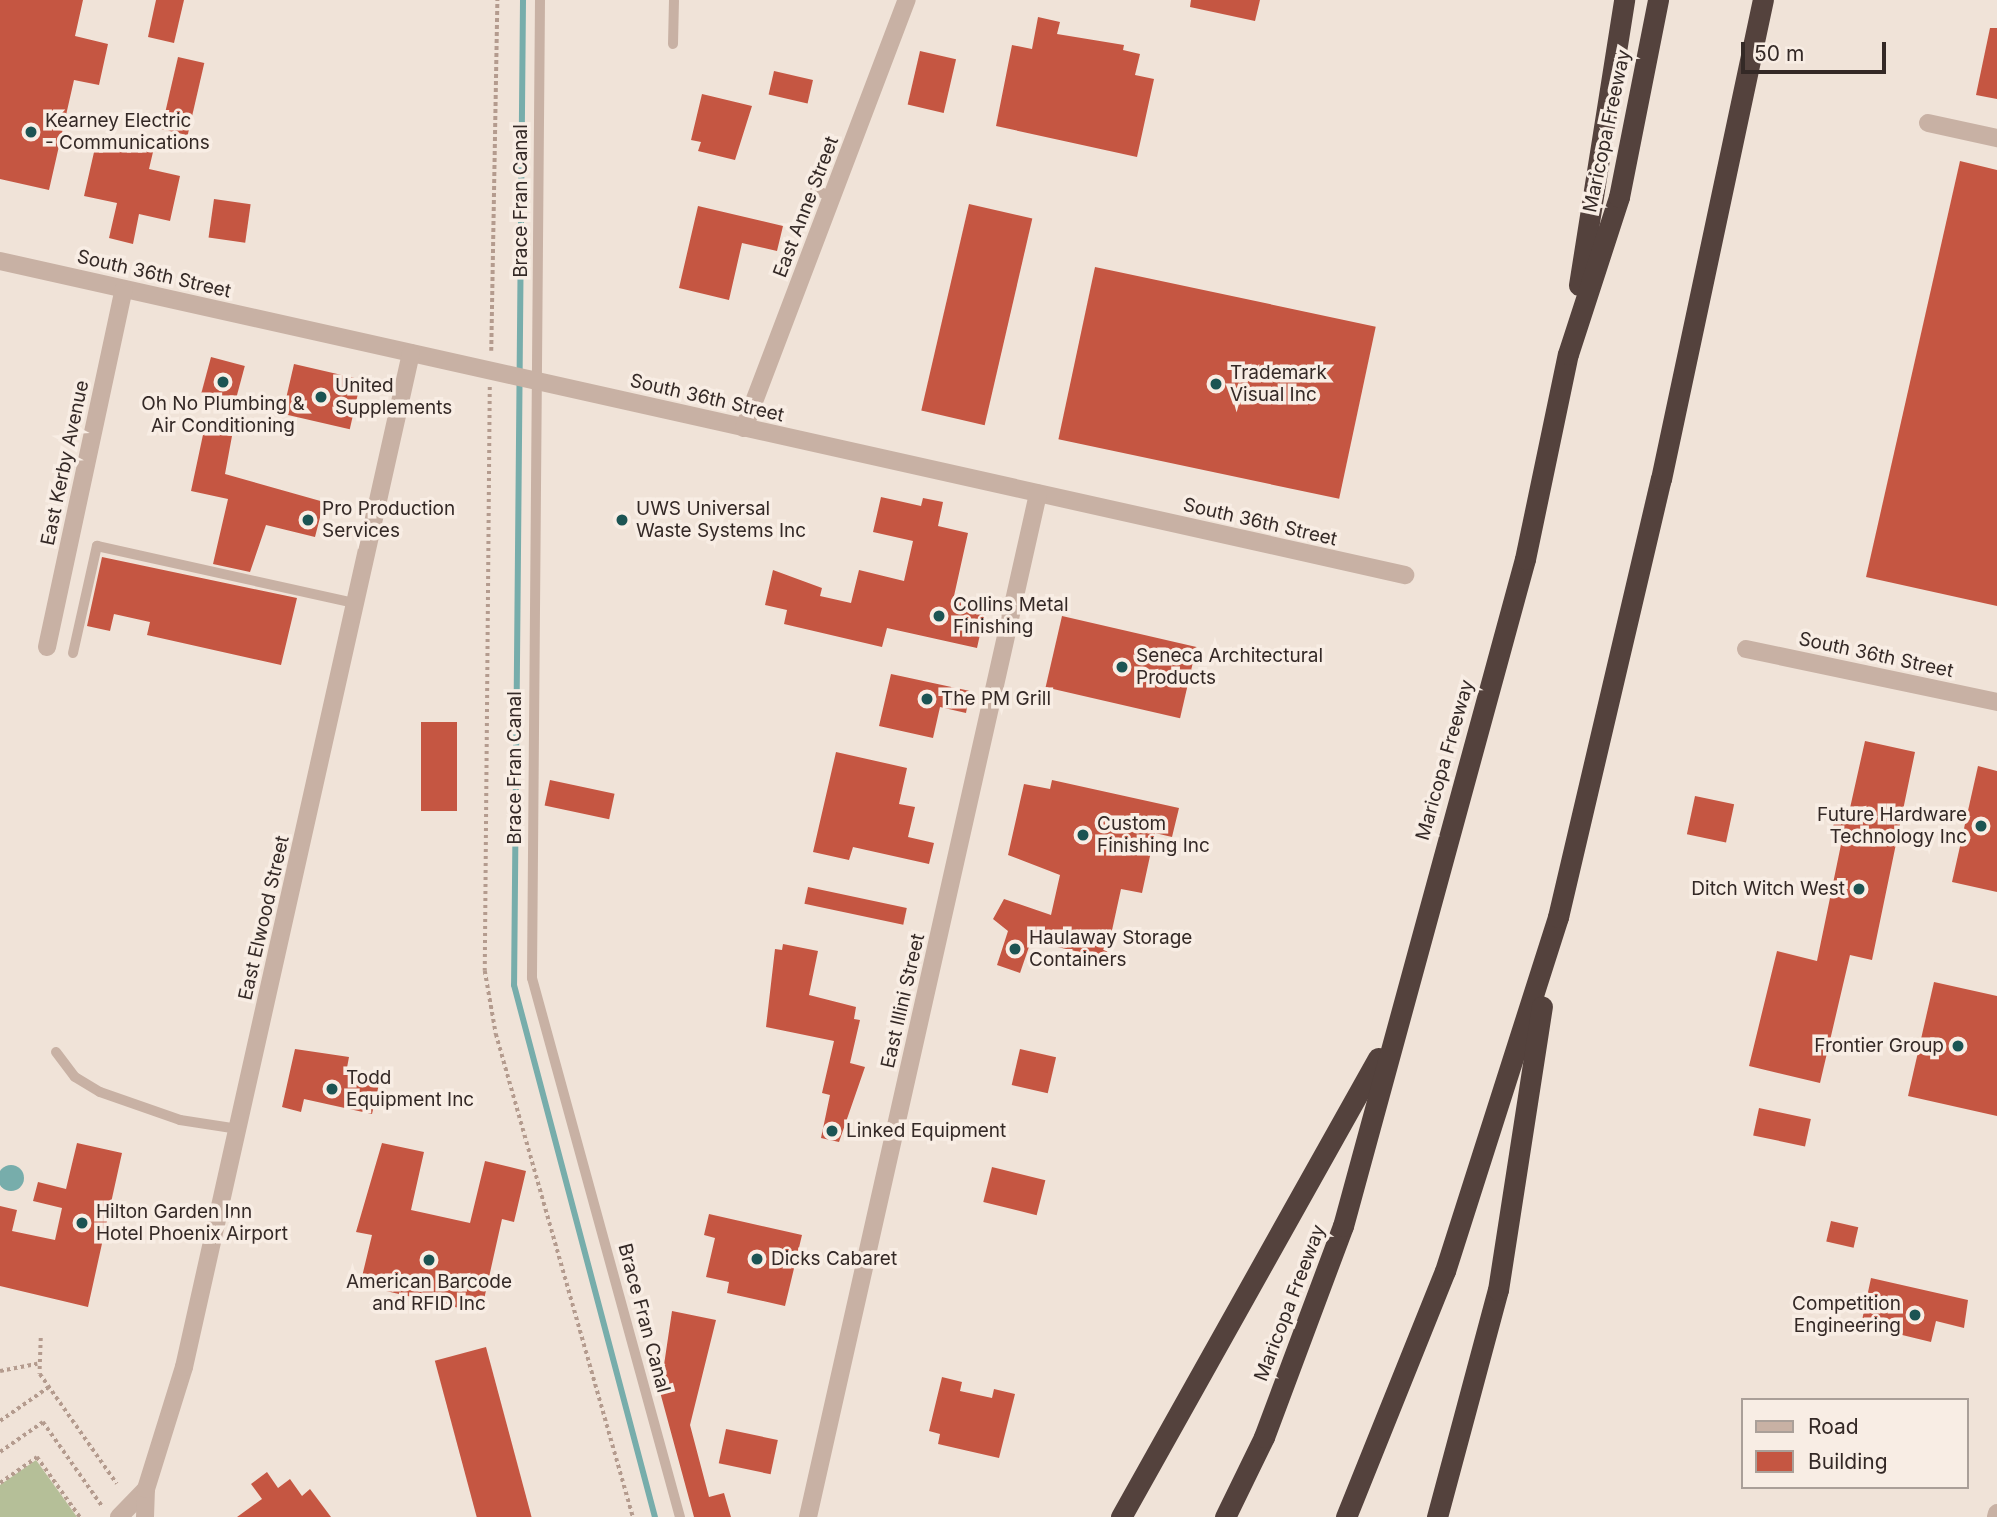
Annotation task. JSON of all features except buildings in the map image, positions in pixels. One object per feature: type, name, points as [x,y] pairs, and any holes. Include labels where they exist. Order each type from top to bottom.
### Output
[{"type":"highway","points":[[1568,354],[1625,0]]},
{"type":"highway","name":"Maricopa Freeway","points":[[1225,1517],[1264,1437],[1343,1226],[1391,1035],[1525,559],[1568,354],[1619,197],[1658,0]]},
{"type":"highway","points":[[1346,1517],[1445,1271],[1552,938],[1661,479],[1763,0]]},
{"type":"highway","points":[[1437,1517],[1498,1290],[1552,938]]},
{"type":"highway","points":[[1121,1517],[1391,1035]]},
{"type":"street","name":"East Anne Street","points":[[744,428],[907,0]]},
{"type":"street","points":[[1928,123],[1997,138]]},
{"type":"street","name":"South 36th Street","points":[[0,261],[1405,575]]},
{"type":"street","name":"East Kerby Avenue","points":[[47,647],[124,289]]},
{"type":"street","name":"East Elwood Street","points":[[145,1517],[146,1489],[184,1367],[411,353]]},
{"type":"street","name":"East Illini Street","points":[[808,1517],[1038,494]]},
{"type":"street","name":"South 36th Street","points":[[1746,649],[1997,702]]},
{"type":"street","name":"East Elwood Street","points":[[119,1517],[146,1489]]},
{"type":"lane","name":"Brace Fran Canal","points":[[540,0],[534,382],[533,978],[680,1517]]},
{"type":"lane","points":[[673,44],[674,2]]},
{"type":"lane","points":[[815,190],[832,197]]},
{"type":"lane","points":[[73,653],[97,546],[355,603]]},
{"type":"lane","points":[[56,1052],[75,1077],[100,1092],[180,1119],[238,1129]]},
{"type":"path","points":[[497,0],[485,971],[496,1034],[633,1517]]},
{"type":"path","points":[[41,1338],[37,1364],[49,1387],[117,1484]]},
{"type":"path","points":[[0,1371],[37,1364]]},
{"type":"path","points":[[0,1421],[49,1387]]},
{"type":"path","points":[[0,1452],[43,1422],[102,1506]]},
{"type":"path","points":[[0,1483],[37,1457],[80,1517]]},
{"type":"green space","points":[[36,1460],[77,1517],[0,1517],[0,1485]]},
{"type":"water","points":[[16,1166],[21,1168],[21,1188],[11,1191],[1,1188],[1,1168]]},
{"type":"waterway","points":[[523,0],[514,985],[655,1517]]},
{"type":"place","name":"Kearney Electric - Communications","points":[[31,132]]},
{"type":"place","name":"Oh No Plumbing & Air Conditioning","points":[[223,382]]},
{"type":"place","name":"Trademark Visual Inc","points":[[1216,384]]},
{"type":"place","name":"United Supplements","points":[[321,397]]},
{"type":"place","name":"Pro Production Services","points":[[308,520]]},
{"type":"place","name":"UWS Universal Waste Systems Inc","points":[[622,520]]},
{"type":"place","name":"Collins Metal Finishing","points":[[939,616]]},
{"type":"place","name":"Seneca Architectural Products","points":[[1122,667]]},
{"type":"place","name":"The PM Grill","points":[[927,699]]},
{"type":"place","name":"Future Hardware Technology Inc","points":[[1981,826]]},
{"type":"place","name":"Custom Finishing Inc","points":[[1083,835]]},
{"type":"place","name":"Ditch Witch West","points":[[1859,889]]},
{"type":"place","name":"Haulaway Storage Containers","points":[[1015,949]]},
{"type":"place","name":"Frontier Group","points":[[1958,1046]]},
{"type":"place","name":"Todd Equipment Inc","points":[[332,1089]]},
{"type":"place","name":"Linked Equipment","points":[[832,1131]]},
{"type":"place","name":"Hilton Garden Inn Hotel Phoenix Airport","points":[[82,1223]]},
{"type":"place","name":"Dicks Cabaret","points":[[757,1259]]},
{"type":"place","name":"American Barcode and RFID Inc","points":[[429,1260]]},
{"type":"place","name":"Competition Engineering","points":[[1915,1315]]}]
